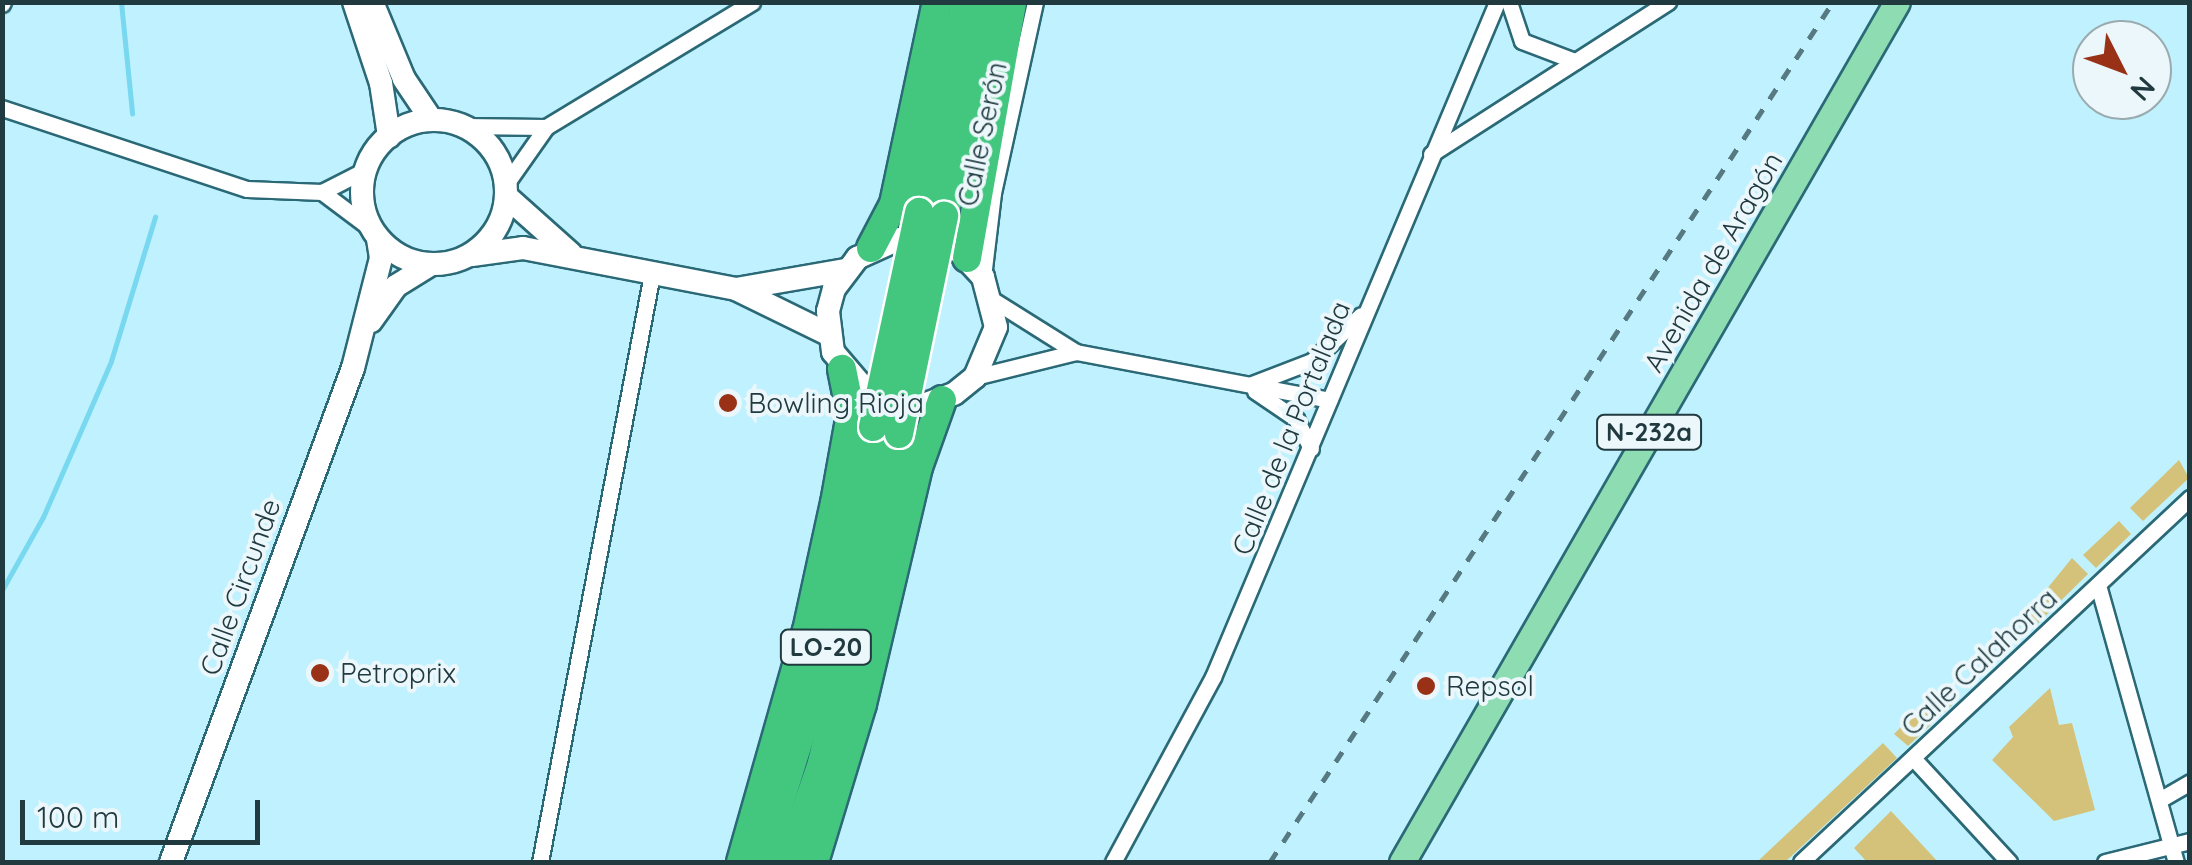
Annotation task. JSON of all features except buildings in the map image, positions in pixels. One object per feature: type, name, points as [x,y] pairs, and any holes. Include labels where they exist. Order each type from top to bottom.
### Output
[{"type":"highway","points":[[870,248],[894,204],[937,2]]},
{"type":"highway","name":"LO-20","points":[[788,862],[827,744],[931,214],[965,2]]},
{"type":"highway","name":"LO-20","points":[[931,214],[992,2]]},
{"type":"highway","points":[[969,261],[1012,2]]},
{"type":"highway","points":[[741,862],[807,631],[835,503],[850,414],[842,369]]},
{"type":"highway","points":[[814,862],[866,687],[933,402]]},
{"type":"highway","name":"LO-20","points":[[762,862],[822,668],[886,430]]},
{"type":"main road","points":[[354,2],[381,83],[388,136]]},
{"type":"main road","points":[[372,2],[404,79],[431,120]]},
{"type":"main road","name":"Avenida de Aragón","points":[[1402,862],[1897,2]]},
{"type":"main road","points":[[471,255],[499,225],[506,190],[494,152],[463,126],[431,120],[388,136],[365,170],[361,190],[374,233],[410,261],[430,265],[524,248],[736,289],[828,334]]},
{"type":"main road","points":[[506,190],[578,258]]},
{"type":"main road","name":"Calle Circunde","points":[[171,862],[364,332],[381,258],[374,233]]},
{"type":"main road","points":[[866,392],[842,369],[828,334],[828,311],[846,270],[870,248],[899,239]]},
{"type":"main road","points":[[933,402],[974,377],[990,354],[993,300],[969,261]]},
{"type":"main road","name":"Calle Circunde","points":[[364,332],[396,286],[430,265]]},
{"type":"main road","points":[[736,289],[846,270]]},
{"type":"street","points":[[506,190],[546,126],[752,2]]},
{"type":"street","name":"Calle Serón","points":[[969,261],[993,193],[1035,2]]},
{"type":"street","name":"Calle de la Portalada","points":[[1113,862],[1213,678],[1497,2]]},
{"type":"street","points":[[1509,2],[1522,40],[1575,61]]},
{"type":"street","points":[[1431,154],[1668,2]]},
{"type":"street","points":[[2,108],[204,178],[247,189],[322,192],[365,170]]},
{"type":"street","points":[[463,126],[546,126]]},
{"type":"street","points":[[322,192],[374,233]]},
{"type":"street","points":[[540,862],[652,274]]},
{"type":"street","points":[[993,300],[1076,352],[1329,400]]},
{"type":"street","points":[[1248,385],[1312,361],[1366,310]]},
{"type":"street","points":[[974,377],[1076,352]]},
{"type":"street","points":[[1248,385],[1296,419],[1311,448]]},
{"type":"street","name":"Calle Calahorra","points":[[1801,862],[2190,498]]},
{"type":"street","points":[[2098,586],[2174,854]]},
{"type":"street","points":[[1913,758],[2009,862]]},
{"type":"street","points":[[2161,800],[2190,782]]},
{"type":"street","points":[[2104,862],[2174,854],[2190,841]]},
{"type":"shaded area","points":[[2179,460],[2189,478],[2143,521],[2130,508]]},
{"type":"shaded area","points":[[2119,521],[2131,534],[2096,568],[2083,555]]},
{"type":"shaded area","points":[[2072,558],[2088,574],[2035,626],[2025,616]]},
{"type":"shaded area","points":[[2050,688],[2059,725],[2072,723],[2095,810],[2054,821],[1992,760],[2013,737],[2009,727]]},
{"type":"shaded area","points":[[1938,690],[1952,705],[1908,746],[1894,734]]},
{"type":"shaded area","points":[[1883,743],[1897,758],[1785,862],[1757,862]]},
{"type":"shaded area","points":[[1891,811],[1938,862],[1867,862],[1854,848]]},
{"type":"waterway","points":[[121,2],[132,113]]},
{"type":"waterway","points":[[2,590],[43,517],[111,361],[155,217]]},
{"type":"railway","points":[[1270,862],[1833,2]]},
{"type":"place","name":"Bowling Rioja","points":[[728,403]]},
{"type":"place","name":"Petroprix","points":[[320,673]]},
{"type":"place","name":"Repsol","points":[[1426,686]]}]
